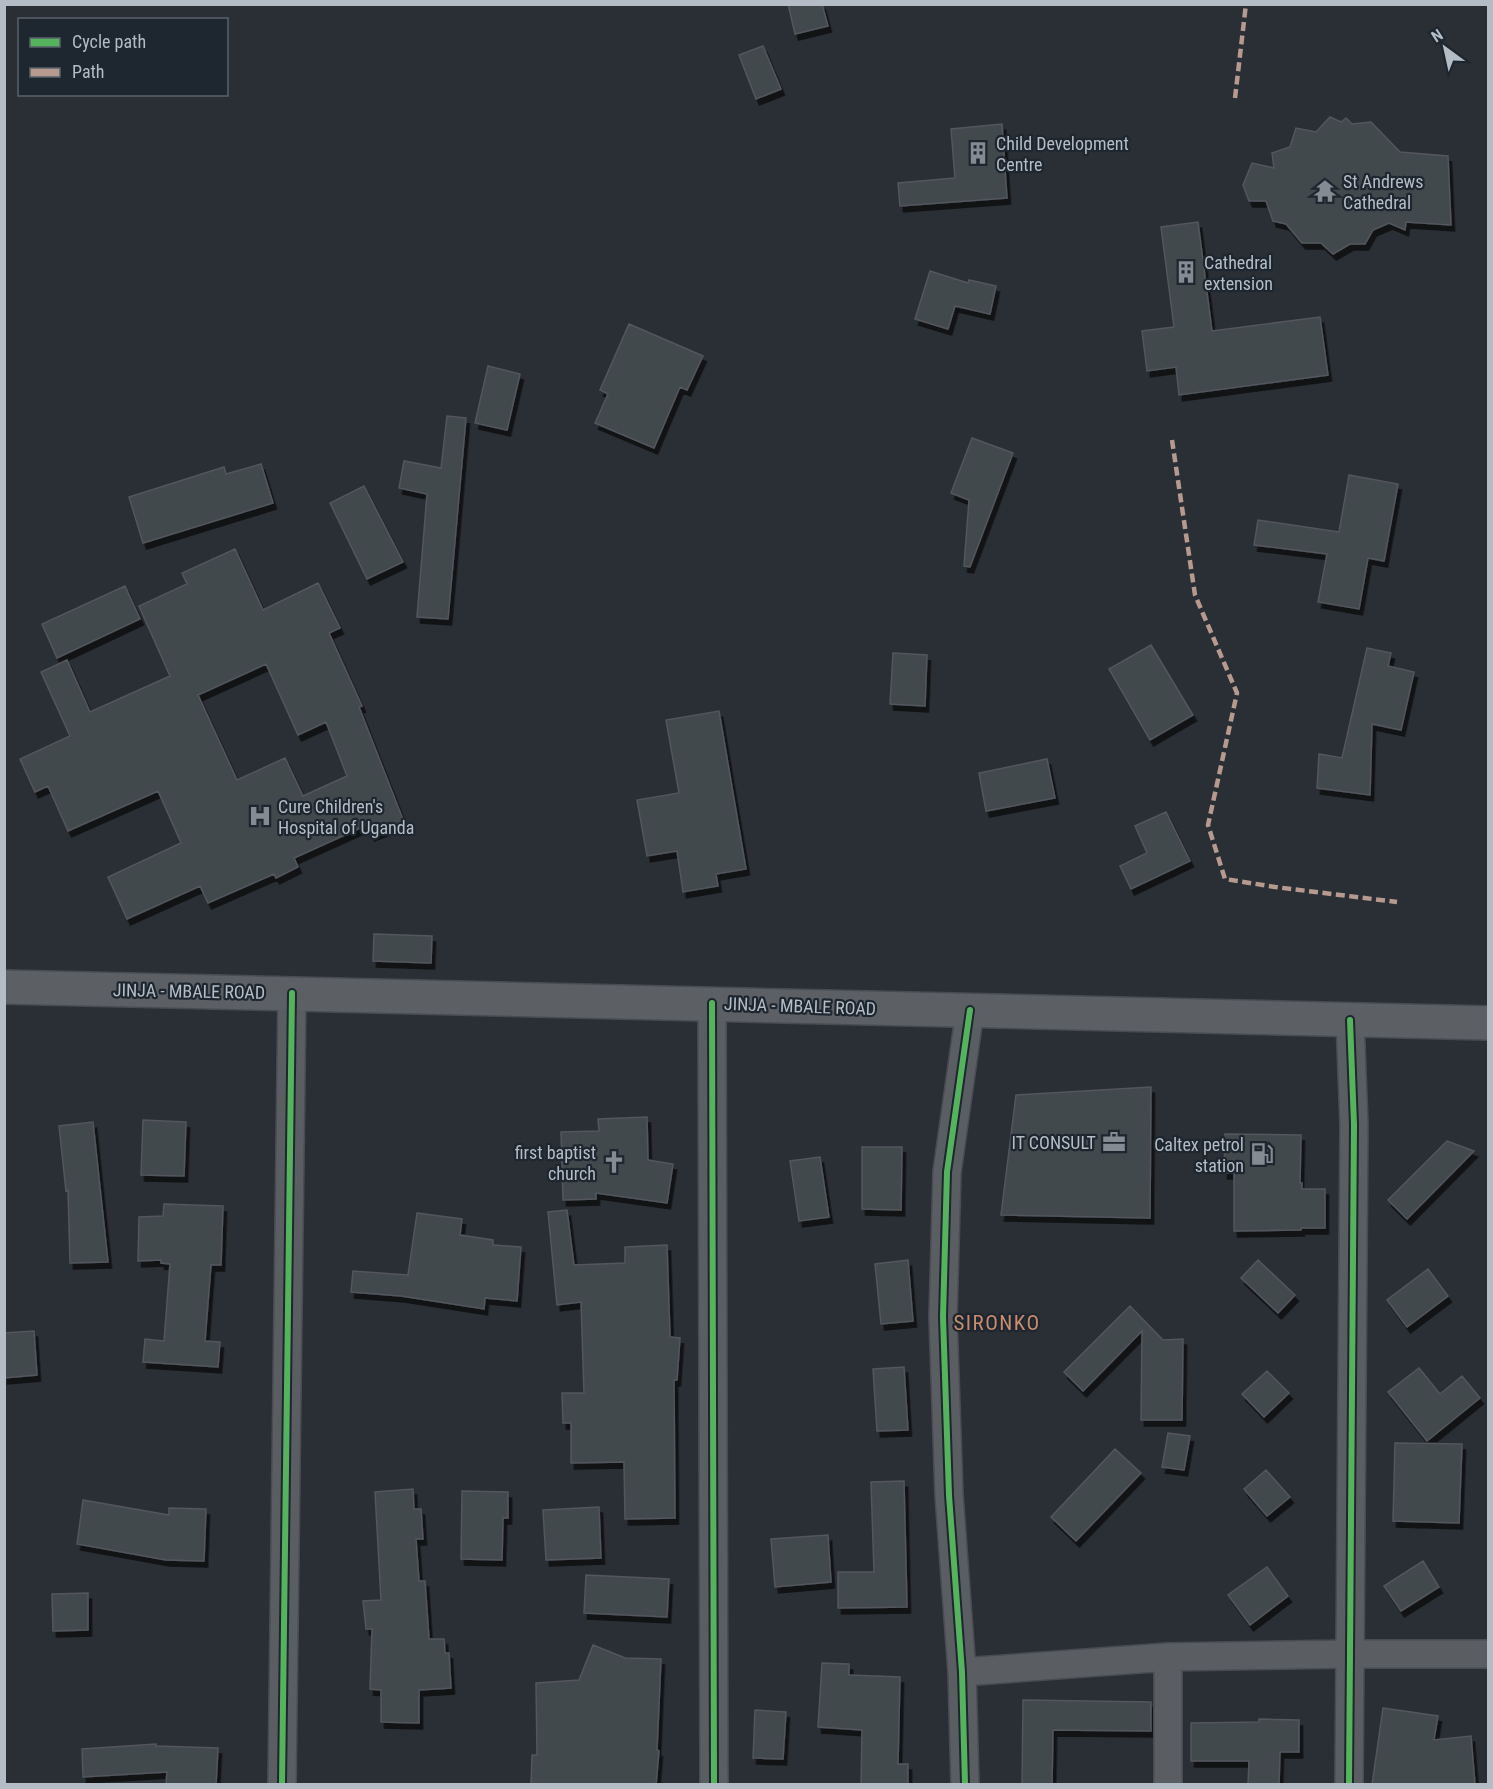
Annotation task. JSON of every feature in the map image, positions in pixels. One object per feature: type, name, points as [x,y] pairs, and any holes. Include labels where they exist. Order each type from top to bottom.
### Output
[{"type":"main road","name":"JINJA - MBALE ROAD","points":[[4,987],[1488,1023]]},
{"type":"street","points":[[282,1785],[292,993]]},
{"type":"street","points":[[712,1003],[714,1785]]},
{"type":"street","points":[[965,1785],[962,1672],[949,1495],[943,1317],[947,1172],[970,1010]]},
{"type":"street","points":[[1349,1785],[1354,1125],[1350,1020]]},
{"type":"street","points":[[962,1672],[1168,1657],[1488,1654]]},
{"type":"street","points":[[1168,1657],[1168,1785]]},
{"type":"building","points":[[788,4],[822,4],[828,26],[795,34]]},
{"type":"building","points":[[763,46],[781,89],[756,99],[739,55]]},
{"type":"building","name":"St Andrews Cathedral","points":[[1330,117],[1341,122],[1346,118],[1352,124],[1371,122],[1400,152],[1448,156],[1451,225],[1406,222],[1405,230],[1389,223],[1373,230],[1365,244],[1350,244],[1333,254],[1321,243],[1302,243],[1286,224],[1273,221],[1266,201],[1249,201],[1243,185],[1252,163],[1274,168],[1272,153],[1290,147],[1296,128],[1316,132]]},
{"type":"building","name":"Child Development Centre","points":[[1002,124],[1007,198],[900,206],[898,183],[955,178],[951,129]]},
{"type":"building","name":"Cathedral extension","points":[[1198,222],[1212,331],[1320,317],[1328,375],[1179,395],[1176,367],[1147,371],[1142,331],[1174,327],[1161,227]]},
{"type":"building","points":[[930,271],[968,283],[969,280],[996,286],[990,314],[955,306],[948,329],[915,319]]},
{"type":"building","points":[[629,324],[703,356],[687,390],[680,387],[654,448],[595,423],[608,394],[600,390]]},
{"type":"building","points":[[488,366],[520,374],[507,430],[475,423]]},
{"type":"building","points":[[447,416],[466,418],[448,619],[417,617],[427,494],[399,488],[404,461],[441,468]]},
{"type":"building","points":[[972,438],[1013,453],[970,567],[964,566],[969,500],[951,493]]},
{"type":"building","points":[[261,464],[273,503],[143,543],[129,497],[224,467],[226,474]]},
{"type":"building","points":[[1349,475],[1398,484],[1384,561],[1368,558],[1359,609],[1318,602],[1327,554],[1254,545],[1258,520],[1339,532]]},
{"type":"building","points":[[364,486],[403,562],[367,579],[330,503]]},
{"type":"building","points":[[235,549],[263,610],[318,583],[340,628],[329,633],[362,706],[359,707],[404,822],[371,835],[367,825],[294,858],[298,867],[276,878],[274,874],[208,903],[200,886],[127,919],[108,877],[181,843],[158,791],[68,831],[48,786],[35,792],[20,759],[70,736],[41,672],[67,660],[90,712],[170,676],[139,606],[187,584],[182,573]],"holes":[[[266,664],[298,735],[326,722],[347,776],[303,796],[285,758],[237,780],[198,695]]]},
{"type":"building","points":[[125,586],[140,619],[57,658],[42,624]]},
{"type":"building","points":[[1151,645],[1193,715],[1150,740],[1109,669]]},
{"type":"building","points":[[1367,648],[1391,653],[1388,666],[1414,672],[1401,730],[1372,724],[1370,795],[1317,788],[1319,754],[1342,758]]},
{"type":"building","points":[[893,653],[927,655],[925,706],[890,704]]},
{"type":"building","points":[[719,711],[746,869],[716,874],[718,886],[683,892],[677,851],[647,856],[637,800],[679,793],[666,720]]},
{"type":"building","points":[[1047,759],[1055,798],[986,811],[979,773]]},
{"type":"building","points":[[1166,812],[1190,861],[1131,889],[1120,866],[1147,853],[1135,826]]},
{"type":"building","points":[[374,934],[432,936],[431,963],[373,961]]},
{"type":"building","points":[[1151,1087],[1150,1218],[1001,1215],[1016,1095]]},
{"type":"building","points":[[647,1117],[648,1160],[673,1164],[667,1203],[596,1193],[596,1199],[563,1200],[561,1132],[599,1131],[598,1119]]},
{"type":"building","points":[[143,1120],[186,1122],[184,1176],[141,1175]]},
{"type":"building","points":[[93,1122],[108,1262],[70,1263],[68,1190],[66,1191],[59,1126]]},
{"type":"building","points":[[1225,1134],[1301,1135],[1300,1183],[1302,1183],[1302,1189],[1325,1189],[1325,1228],[1234,1231],[1234,1173],[1224,1173]]},
{"type":"building","points":[[1447,1141],[1474,1151],[1407,1219],[1388,1200]]},
{"type":"building","points":[[862,1147],[902,1147],[901,1210],[862,1209]]},
{"type":"building","points":[[820,1157],[829,1217],[799,1221],[790,1161]]},
{"type":"building","points":[[164,1204],[223,1206],[221,1265],[211,1265],[205,1341],[220,1342],[218,1367],[143,1362],[145,1339],[164,1341],[170,1264],[161,1263],[161,1260],[138,1261],[139,1217],[163,1216]]},
{"type":"building","points":[[567,1210],[574,1265],[625,1263],[625,1247],[667,1245],[670,1337],[680,1338],[677,1380],[674,1380],[675,1518],[625,1519],[624,1462],[571,1463],[571,1423],[563,1423],[562,1393],[584,1393],[581,1302],[557,1305],[548,1212]]},
{"type":"building","points":[[417,1213],[462,1219],[460,1235],[493,1240],[493,1245],[521,1247],[517,1301],[485,1298],[484,1309],[401,1296],[351,1292],[353,1271],[408,1275]]},
{"type":"building","points":[[908,1260],[913,1321],[881,1324],[875,1264]]},
{"type":"building","points":[[1258,1260],[1295,1295],[1278,1313],[1241,1278]]},
{"type":"building","points":[[1428,1269],[1448,1296],[1407,1327],[1387,1300]]},
{"type":"building","points":[[1130,1306],[1163,1340],[1183,1339],[1182,1420],[1141,1420],[1142,1331],[1083,1391],[1064,1372]]},
{"type":"building","points":[[34,1331],[37,1375],[4,1378],[4,1333]]},
{"type":"building","points":[[904,1367],[908,1430],[877,1431],[873,1369]]},
{"type":"building","points":[[1419,1368],[1440,1394],[1462,1376],[1480,1398],[1427,1441],[1388,1392]]},
{"type":"building","points":[[1267,1371],[1289,1393],[1264,1417],[1242,1394]]},
{"type":"building","points":[[1168,1433],[1190,1436],[1184,1470],[1162,1467]]},
{"type":"building","points":[[1395,1443],[1462,1444],[1459,1523],[1393,1521]]},
{"type":"building","points":[[1115,1449],[1141,1473],[1076,1541],[1051,1517]]},
{"type":"building","points":[[1266,1470],[1290,1497],[1267,1516],[1244,1489]]},
{"type":"building","points":[[904,1481],[907,1607],[838,1608],[838,1572],[874,1572],[871,1482]]},
{"type":"building","points":[[413,1489],[414,1509],[421,1509],[423,1539],[416,1539],[419,1581],[425,1581],[429,1639],[444,1639],[445,1653],[449,1653],[451,1688],[419,1690],[419,1723],[381,1722],[381,1690],[370,1689],[372,1629],[366,1629],[363,1601],[381,1600],[375,1492]]},
{"type":"building","points":[[462,1491],[508,1492],[508,1518],[503,1518],[502,1560],[461,1559]]},
{"type":"building","points":[[83,1500],[169,1515],[169,1508],[206,1509],[204,1561],[166,1560],[77,1544]]},
{"type":"building","points":[[599,1507],[601,1558],[546,1560],[543,1510]]},
{"type":"building","points":[[828,1535],[831,1582],[775,1587],[771,1539]]},
{"type":"building","points":[[1423,1561],[1439,1587],[1401,1611],[1384,1586]]},
{"type":"building","points":[[1267,1567],[1288,1596],[1250,1625],[1228,1595]]},
{"type":"building","points":[[586,1575],[669,1579],[667,1617],[584,1613]]},
{"type":"building","points":[[88,1593],[88,1630],[53,1631],[52,1594]]},
{"type":"building","points":[[593,1645],[625,1658],[661,1659],[656,1785],[531,1785],[532,1755],[537,1755],[536,1683],[579,1680]]},
{"type":"building","points":[[822,1663],[849,1664],[849,1675],[900,1677],[898,1764],[908,1764],[908,1785],[861,1785],[862,1730],[818,1727]]},
{"type":"building","points":[[1023,1700],[1151,1702],[1151,1731],[1053,1730],[1052,1785],[1022,1785]]},
{"type":"building","points":[[1383,1708],[1438,1716],[1434,1740],[1471,1736],[1475,1784],[1372,1785]]},
{"type":"building","points":[[755,1710],[786,1712],[783,1759],[753,1758]]},
{"type":"building","points":[[1259,1719],[1299,1720],[1299,1752],[1280,1752],[1279,1785],[1248,1785],[1249,1761],[1191,1761],[1191,1723],[1259,1722]]},
{"type":"building","points":[[156,1744],[156,1746],[218,1748],[216,1785],[166,1785],[167,1772],[83,1777],[82,1749]]},
{"type":"marked path","points":[[1235,98],[1246,4]]},
{"type":"marked path","points":[[1172,440],[1195,595],[1237,693],[1208,825],[1225,879],[1397,902]]},
{"type":"cycle path","points":[[282,1784],[292,993]]},
{"type":"cycle path","points":[[712,1003],[714,1784]]},
{"type":"cycle path","points":[[965,1784],[962,1672],[949,1495],[943,1317],[947,1172],[970,1010]]},
{"type":"cycle path","points":[[1349,1784],[1354,1125],[1350,1020]]},
{"type":"place","name":"Child Development Centre","points":[[978,153]]},
{"type":"place","name":"St Andrews Cathedral","points":[[1325,191]]},
{"type":"place","name":"Cathedral extension","points":[[1186,272]]},
{"type":"place","name":"Cure Children's Hospital of Uganda","points":[[260,816]]},
{"type":"place","name":"IT CONSULT","points":[[1114,1142]]},
{"type":"place","name":"Caltex petrol station","points":[[1262,1154]]},
{"type":"place","name":"first baptist church","points":[[614,1162]]},
{"type":"district","name":"SIRONKO","points":[[997,1323]]}]
